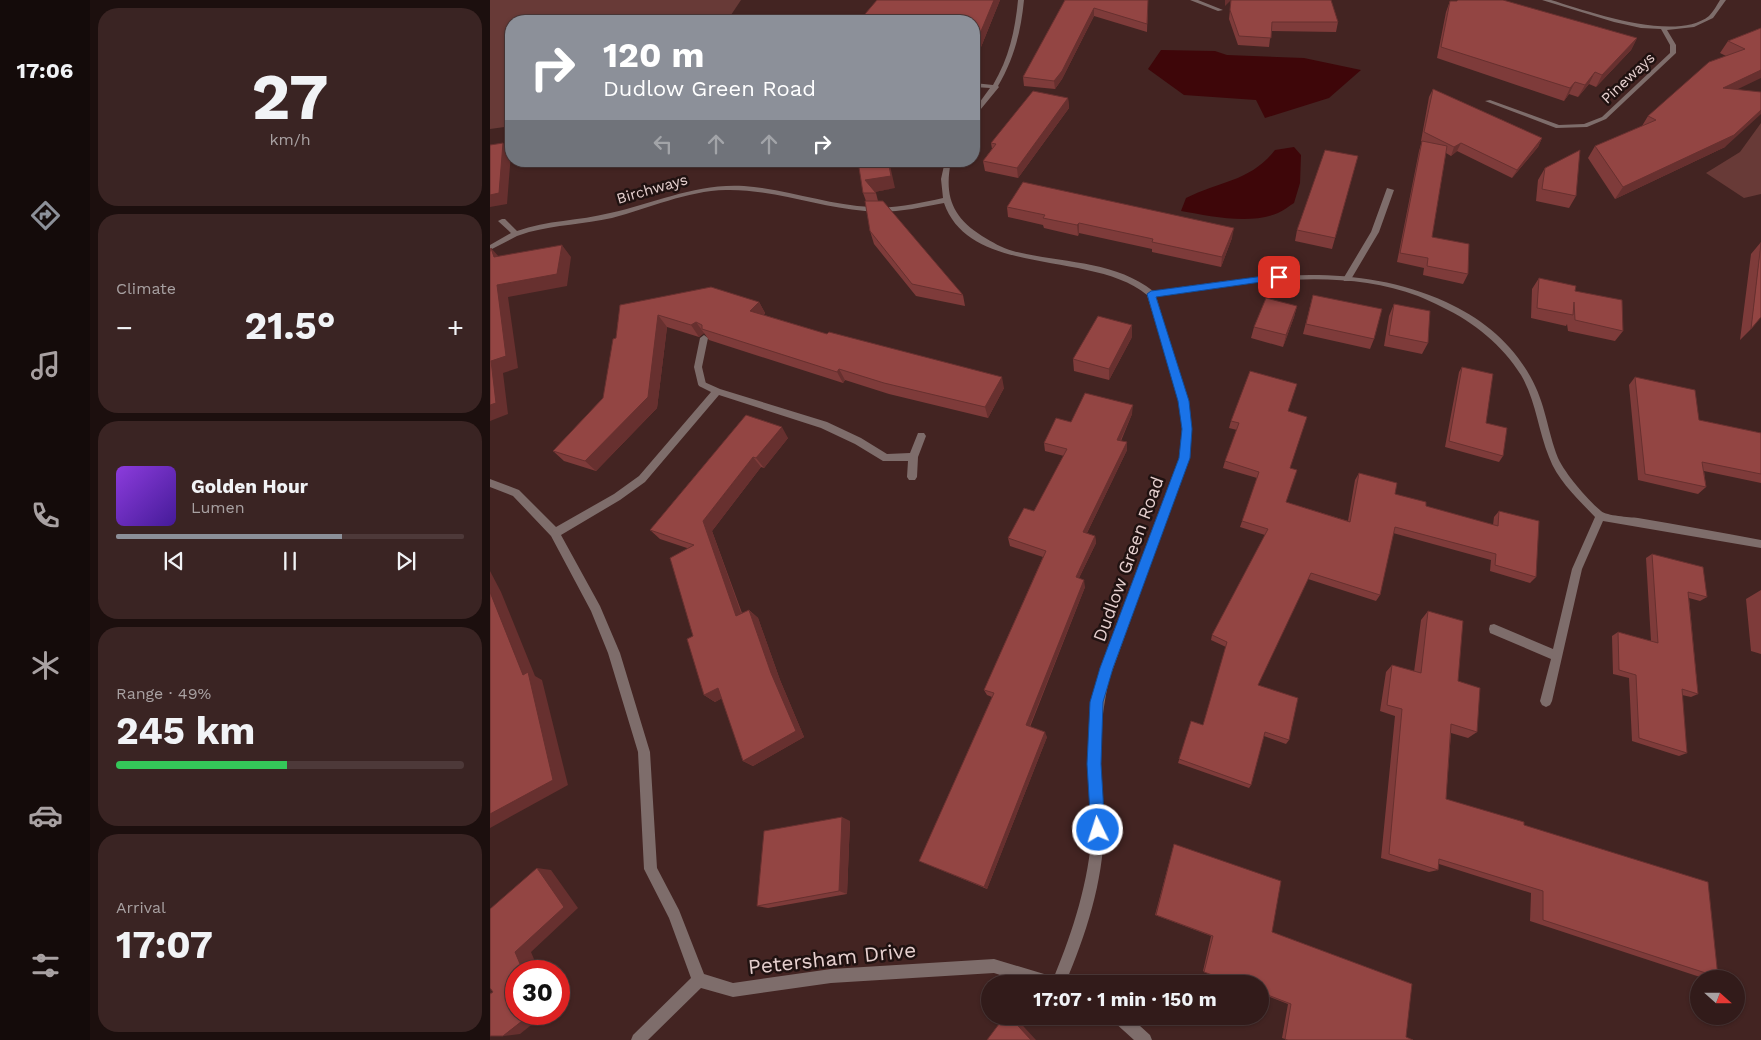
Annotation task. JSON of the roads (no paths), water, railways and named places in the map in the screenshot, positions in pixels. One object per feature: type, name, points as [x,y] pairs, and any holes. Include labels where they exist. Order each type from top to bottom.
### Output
[{"type":"street","points":[[980,107],[1004,75],[1020,23],[1021,0]]},
{"type":"street","points":[[1193,0],[1220,10]]},
{"type":"street","name":"Pineways","points":[[1545,0],[1614,20],[1663,28],[1685,27],[1700,23],[1719,8],[1723,0]]},
{"type":"street","name":"Pineways","points":[[1488,101],[1558,127],[1584,126],[1604,118],[1673,53],[1673,45],[1663,28]]},
{"type":"street","points":[[980,86],[996,87]]},
{"type":"street","points":[[946,167],[944,174],[946,200],[954,218],[977,238],[1000,249],[1046,261],[1117,274],[1143,285],[1151,294],[1263,278],[1347,279],[1399,286],[1423,294],[1476,321],[1498,340],[1516,361],[1530,384],[1541,412],[1556,463],[1571,484],[1600,516],[1761,544]]},
{"type":"street","name":"Birchways","points":[[490,248],[514,232],[530,227],[596,219],[688,192],[724,188],[760,188],[864,209],[902,208],[946,200]]},
{"type":"street","points":[[1347,279],[1375,232],[1390,190]]},
{"type":"street","points":[[502,221],[514,232]]},
{"type":"street","name":"Dudlow Green Road","points":[[1062,975],[1089,892],[1098,830],[1094,764],[1096,702],[1106,668],[1184,458],[1187,429],[1184,401],[1151,294]]},
{"type":"street","points":[[704,338],[697,364],[697,374],[702,384],[717,391],[824,425],[858,441],[886,458],[912,457]]},
{"type":"street","points":[[555,534],[617,497],[642,479],[717,391]]},
{"type":"street","points":[[912,477],[912,457],[921,436]]},
{"type":"street","points":[[490,483],[516,493],[555,534],[596,609],[614,653],[644,752],[651,869],[674,915],[699,980],[638,1040]]},
{"type":"street","points":[[1546,701],[1577,569],[1600,516]]},
{"type":"street","points":[[1494,629],[1557,656]]},
{"type":"street","name":"Petersham Drive","points":[[699,980],[733,990],[831,976],[994,966],[1024,975]]},
{"type":"street","points":[[1128,1025],[1145,1040]]}]
